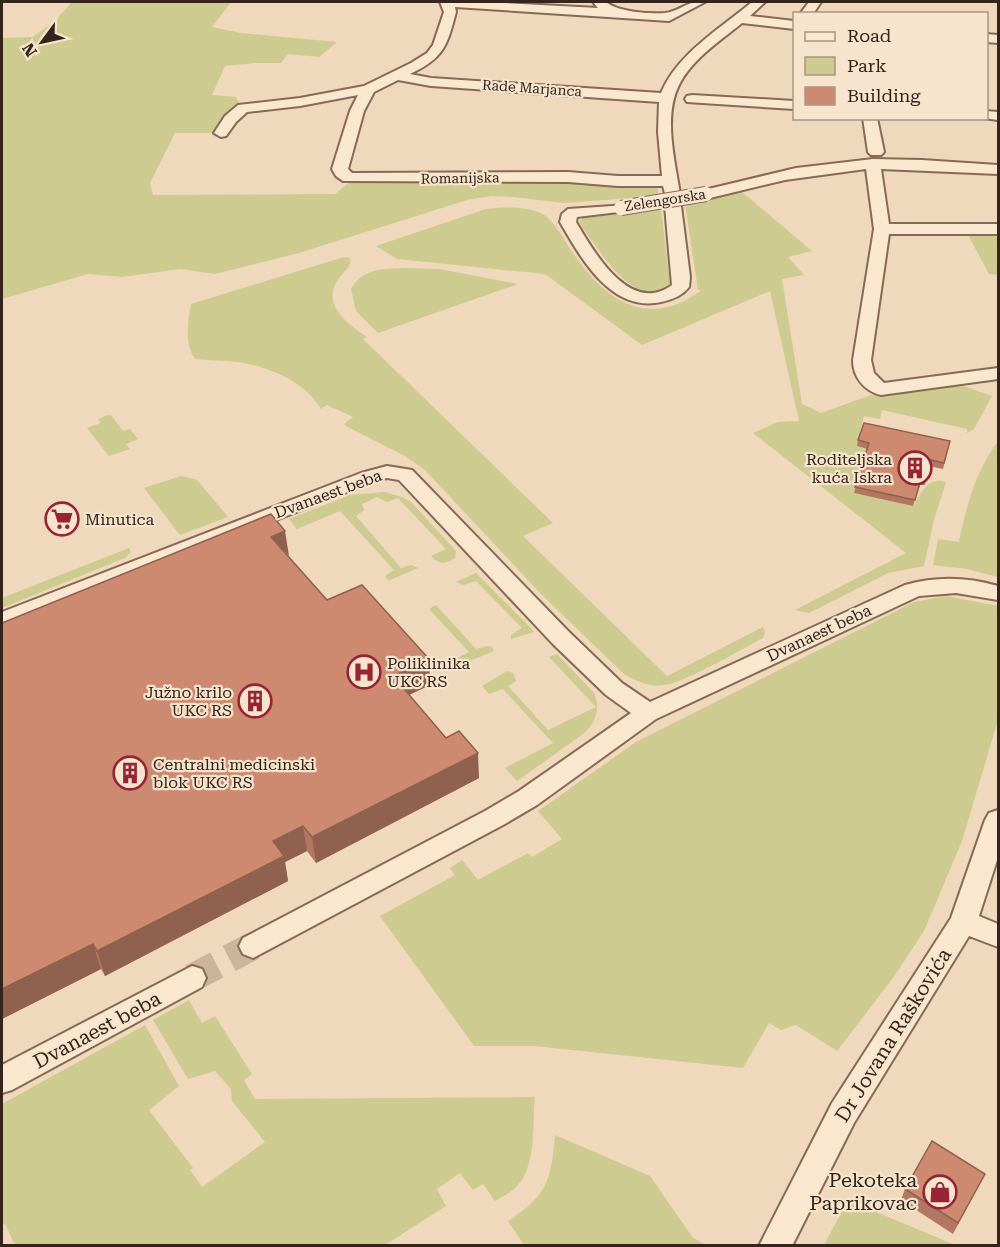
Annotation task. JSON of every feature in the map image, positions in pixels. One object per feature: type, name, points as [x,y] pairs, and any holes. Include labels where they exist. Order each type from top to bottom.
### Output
[{"type":"street","points":[[221,133],[230,118],[243,108],[306,101],[368,89],[398,76],[436,52],[449,18],[450,9],[447,2],[669,17],[699,2]]},
{"type":"street","points":[[599,2],[611,13]]},
{"type":"street","name":"Zelengorska","points":[[759,2],[690,60],[673,81],[667,98],[667,159],[672,194],[681,277],[680,286],[671,294],[655,298],[634,297],[620,290],[568,222],[570,214],[662,203],[706,194],[798,172],[875,158],[906,163],[999,169]]},
{"type":"street","points":[[739,20],[793,25]]},
{"type":"street","name":"Rade Marjanca","points":[[398,76],[431,82],[667,98]]},
{"type":"street","name":"Romanijska","points":[[368,89],[357,111],[340,169],[341,173],[348,178],[568,177],[618,181],[672,194]]},
{"type":"street","points":[[692,99],[793,105]]},
{"type":"street","points":[[870,120],[882,229],[861,366],[869,381],[876,387],[886,389],[999,374]]},
{"type":"street","points":[[882,229],[999,229]]},
{"type":"street","name":"Dvanaest beba","points":[[2,620],[368,477],[387,472],[405,474],[561,638],[614,689],[648,714]]},
{"type":"street","name":"Dvanaest beba","points":[[253,946],[494,818],[528,798],[648,714],[913,590],[929,586],[954,585],[999,593]]},
{"type":"street","name":"Dr Jovana Raškovića","points":[[775,1245],[843,1113],[963,922],[999,820]]},
{"type":"street","points":[[963,922],[999,936]]},
{"type":"street","name":"Dvanaest beba","points":[[2,1080],[192,978]]},
{"type":"green space","points":[[72,2],[231,2],[212,27],[241,33],[337,42],[319,57],[288,54],[281,63],[225,66],[212,95],[236,97],[241,107],[217,133],[175,133],[150,183],[153,195],[335,194],[351,181],[558,179],[658,183],[658,196],[564,203],[491,196],[467,200],[299,253],[215,274],[180,269],[122,277],[88,274],[2,299],[2,38],[33,37],[54,22]]},
{"type":"green space","points":[[742,192],[812,251],[788,257],[804,275],[782,279],[802,404],[821,413],[871,395],[957,381],[961,385],[992,396],[974,429],[967,433],[967,429],[882,410],[880,419],[864,416],[857,446],[870,451],[913,506],[922,491],[934,481],[946,482],[934,520],[924,566],[888,573],[809,613],[795,610],[906,553],[753,433],[778,422],[799,421],[770,291],[642,345],[545,274],[397,259],[376,246],[486,209],[527,209],[543,214],[549,219],[578,260],[604,289],[634,306],[649,309],[666,307],[684,301],[702,290],[698,290],[685,204]]},
{"type":"green space","points":[[661,209],[670,283],[657,291],[644,291],[632,285],[608,263],[579,221],[588,215]]},
{"type":"green space","points":[[966,231],[998,231],[998,275],[989,274]]},
{"type":"green space","points":[[344,257],[350,258],[350,264],[334,287],[334,304],[338,312],[351,326],[367,337],[363,339],[553,523],[523,536],[667,676],[763,627],[765,632],[763,638],[698,673],[672,683],[653,685],[633,679],[624,674],[541,594],[425,470],[405,456],[344,424],[353,417],[327,405],[321,409],[314,399],[296,383],[274,372],[238,362],[195,359],[188,339],[191,304]]},
{"type":"green space","points":[[404,268],[439,269],[518,284],[378,333],[356,311],[351,289],[361,277],[368,273]]},
{"type":"green space","points":[[111,415],[123,431],[130,429],[138,439],[126,444],[130,449],[109,456],[87,428],[101,423],[98,419]]},
{"type":"green space","points":[[996,444],[998,445],[998,577],[967,569],[933,565],[938,539],[959,542],[972,491],[982,467]]},
{"type":"green space","points":[[181,476],[197,480],[228,517],[180,535],[144,488]]},
{"type":"green space","points":[[384,492],[402,497],[412,503],[456,551],[455,558],[443,563],[431,556],[446,549],[398,498],[387,502],[377,497],[362,504],[364,510],[356,516],[401,568],[411,565],[418,568],[390,580],[386,579],[386,575],[394,570],[340,511],[297,529],[289,519],[350,495]]},
{"type":"green space","points":[[129,548],[131,552],[125,558],[2,608],[2,598]]},
{"type":"green space","points":[[476,573],[534,632],[511,639],[511,635],[522,628],[476,581],[463,585],[456,582]]},
{"type":"green space","points":[[946,596],[998,606],[998,720],[962,841],[924,931],[893,978],[837,1051],[796,1025],[781,1030],[769,1023],[743,1068],[534,1046],[474,1046],[380,916],[455,875],[450,868],[462,860],[478,880],[528,853],[532,857],[562,839],[538,811],[636,742],[914,602]]},
{"type":"green space","points":[[436,605],[476,649],[487,646],[492,647],[494,651],[460,665],[457,658],[469,652],[429,609]]},
{"type":"green space","points":[[557,654],[594,693],[597,705],[596,716],[591,726],[583,734],[517,781],[505,768],[553,743],[503,689],[489,694],[482,686],[507,671],[513,673],[516,681],[508,686],[548,730],[596,707],[549,657]]},
{"type":"green space","points":[[189,1000],[202,1023],[215,1016],[252,1074],[244,1080],[255,1099],[535,1097],[533,1143],[524,1176],[513,1190],[495,1201],[483,1184],[473,1190],[460,1173],[437,1189],[446,1206],[385,1245],[15,1245],[5,1224],[2,1225],[2,1104],[145,1025],[179,1086],[149,1110],[193,1168],[190,1170],[202,1187],[265,1142],[232,1101],[231,1089],[215,1071],[188,1079],[153,1020]]},
{"type":"green space","points":[[555,1135],[650,1176],[693,1238],[706,1245],[524,1245],[508,1221],[531,1203],[545,1186],[549,1176]]},
{"type":"green space","points":[[848,1200],[955,1245],[824,1245]]},
{"type":"building","name":"Roditeljska kuća Iskra","points":[[864,423],[950,441],[944,463],[931,460],[926,479],[921,479],[915,500],[855,487],[869,443],[858,440]]},
{"type":"building","points":[[271,514],[285,531],[271,537],[327,600],[362,585],[429,659],[393,676],[446,738],[459,731],[478,753],[312,837],[303,826],[273,841],[284,856],[97,951],[93,944],[2,989],[2,623]]},
{"type":"building","name":"Pekoteka Paprikovac","points":[[932,1141],[985,1174],[958,1223],[905,1189]]},
{"type":"tunnel","points":[[192,978],[253,946]]},
{"type":"place","name":"Roditeljska kuća Iskra","points":[[915,468]]},
{"type":"place","name":"Minutica","points":[[62,519]]},
{"type":"place","name":"Poliklinika UKC RS","points":[[364,672]]},
{"type":"place","name":"Južno krilo UKC RS","points":[[255,701]]},
{"type":"place","name":"Centralni medicinski blok UKC RS","points":[[130,773]]},
{"type":"place","name":"Pekoteka Paprikovac","points":[[940,1192]]}]
